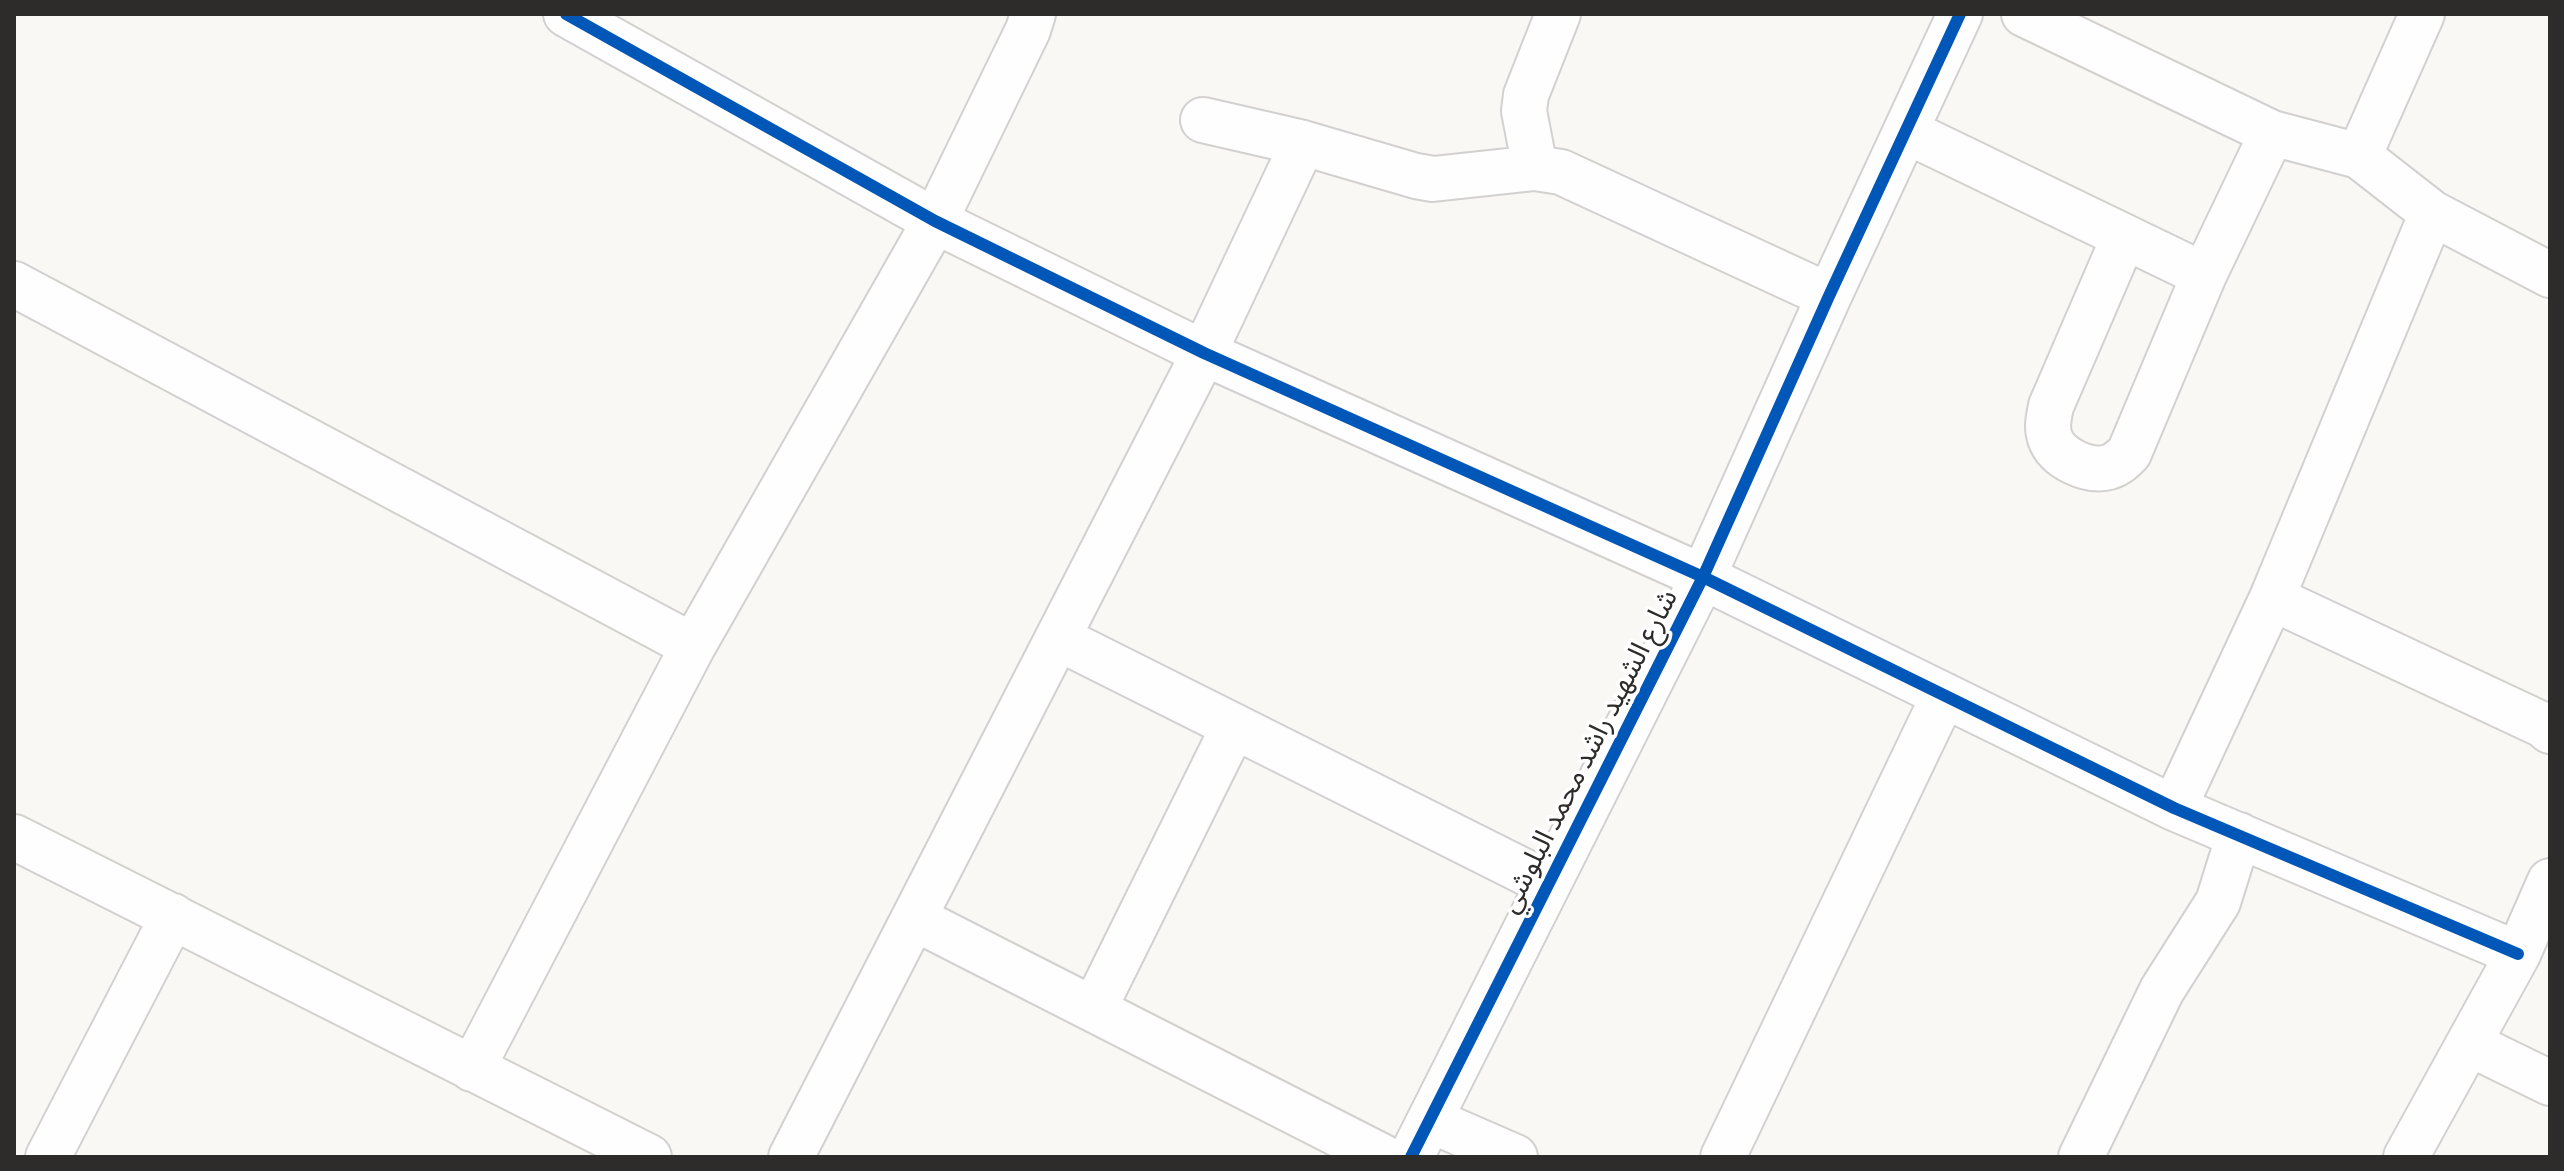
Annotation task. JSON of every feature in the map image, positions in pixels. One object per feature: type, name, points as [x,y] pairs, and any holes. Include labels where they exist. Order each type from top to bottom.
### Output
[{"type":"street","points":[[566,14],[935,221],[1204,353],[1703,577],[2174,808],[2518,954]]},
{"type":"street","points":[[472,1069],[693,646],[935,221],[1033,14]]},
{"type":"street","name":"شارع الشهيد راشد محمد البلوشي","points":[[1421,1138],[1703,577],[1960,14]]},
{"type":"street","points":[[2024,14],[2272,133],[2359,156],[2432,213],[2550,275]]},
{"type":"street","points":[[2359,156],[2422,14]]},
{"type":"street","points":[[1535,168],[1524,111],[1548,17]]},
{"type":"street","points":[[1203,120],[1303,143],[1433,179],[1535,168],[1561,172],[1829,296]]},
{"type":"street","points":[[1906,131],[2204,275]]},
{"type":"street","points":[[2124,237],[2051,406],[2048,423],[2050,438],[2057,449],[2084,466],[2096,468],[2120,462],[2129,453],[2204,275],[2272,133]]},
{"type":"street","points":[[791,1157],[1204,353],[1303,143]]},
{"type":"street","points":[[2174,808],[2272,598],[2432,213]]},
{"type":"street","points":[[14,284],[693,646]]},
{"type":"street","points":[[2272,598],[2550,731]]},
{"type":"street","points":[[1058,638],[1547,883]]},
{"type":"street","points":[[1723,1157],[1944,695]]},
{"type":"street","points":[[1094,1009],[1234,726]]},
{"type":"street","points":[[2081,1157],[2162,990],[2218,902],[2239,835]]},
{"type":"street","points":[[14,837],[639,1155]]},
{"type":"street","points":[[2406,1157],[2518,954],[2550,881]]},
{"type":"street","points":[[48,1157],[173,916]]},
{"type":"street","points":[[914,918],[1383,1157]]},
{"type":"street","points":[[2470,1044],[2550,1083]]},
{"type":"street","points":[[1421,1138],[1515,1157]]},
{"type":"cycle path","points":[[566,14],[935,221],[1204,353],[1703,577],[2174,808],[2518,954]]},
{"type":"cycle path","points":[[1411,1157],[1703,577],[1960,14]]}]
